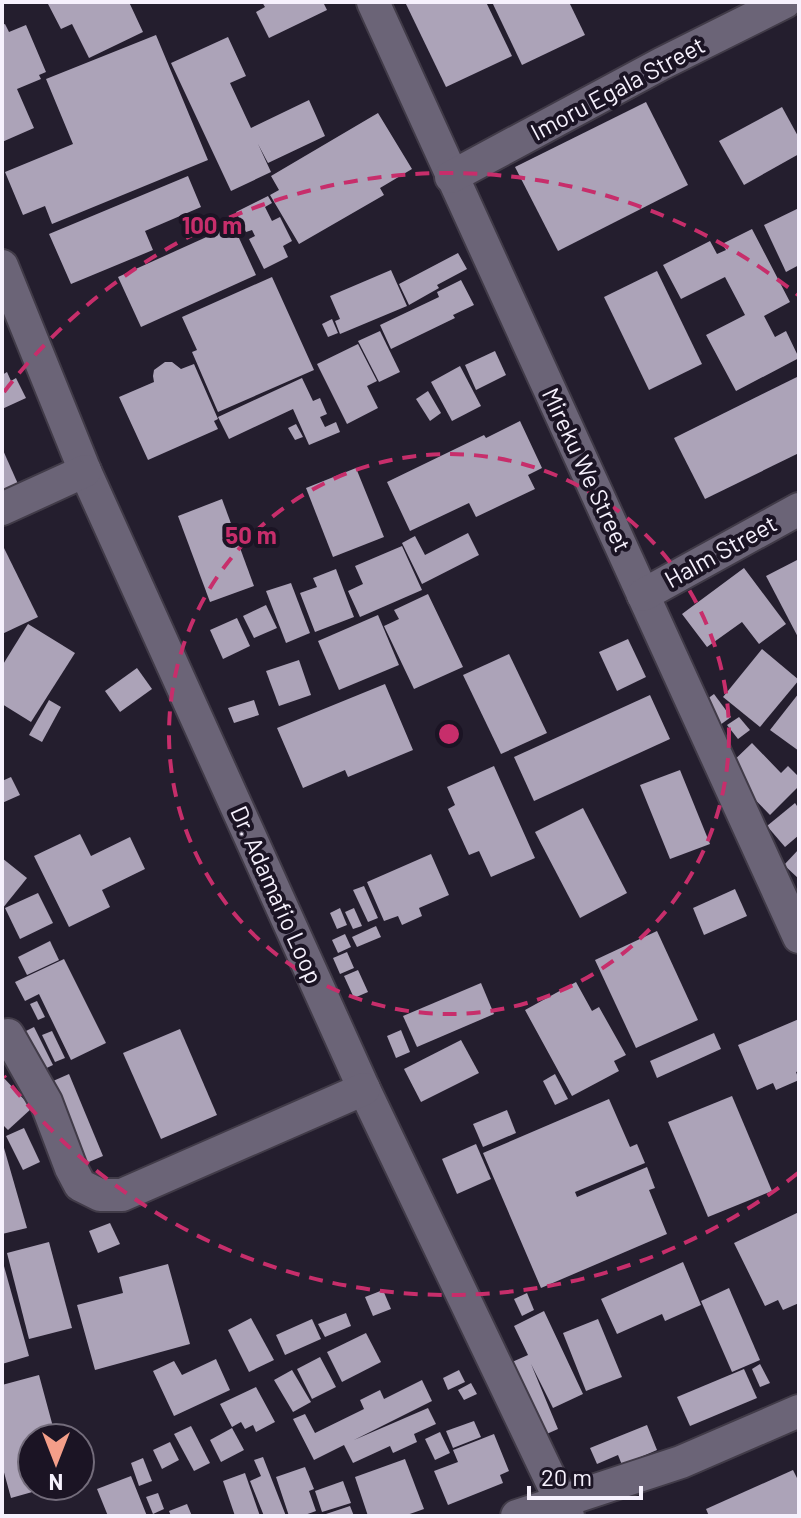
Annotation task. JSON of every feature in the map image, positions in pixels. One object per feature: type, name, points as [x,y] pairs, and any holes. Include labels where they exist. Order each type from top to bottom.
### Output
[{"type":"street","name":"Mireku We Street","points":[[373,2],[797,926]]},
{"type":"street","name":"Imoru Egala Street","points":[[451,177],[661,64],[785,2]]},
{"type":"street","name":"Dr. Adamafio Loop","points":[[2,266],[85,471],[364,1089],[565,1509]]},
{"type":"street","points":[[2,509],[85,471]]},
{"type":"street","name":"Halm Street","points":[[643,595],[799,509]]},
{"type":"street","points":[[8,1035],[46,1102],[80,1185],[100,1195],[122,1195],[364,1089]]},
{"type":"street","points":[[517,1516],[565,1509],[799,1411]]},
{"type":"building","points":[[47,2],[129,2],[143,32],[89,58],[72,24],[61,29]]},
{"type":"building","points":[[262,2],[323,2],[327,10],[269,38],[256,12],[265,7]]},
{"type":"building","points":[[405,2],[486,2],[512,56],[446,87]]},
{"type":"building","points":[[492,2],[569,2],[585,35],[522,65]]},
{"type":"building","points":[[5,24],[9,32],[26,25],[46,72],[39,75],[41,79],[17,89],[34,128],[2,142],[2,25]]},
{"type":"building","points":[[156,35],[208,160],[52,224],[45,206],[23,215],[5,172],[73,144],[46,79]]},
{"type":"building","points":[[228,37],[246,76],[230,83],[251,128],[309,100],[325,136],[268,163],[258,144],[271,172],[231,191],[171,63]]},
{"type":"building","points":[[646,102],[688,185],[558,251],[515,167]]},
{"type":"building","points":[[782,107],[799,138],[799,154],[744,185],[719,141]]},
{"type":"building","points":[[378,113],[412,169],[380,188],[384,195],[299,244],[270,195],[279,190],[271,176]]},
{"type":"building","points":[[188,176],[201,207],[145,231],[153,250],[71,284],[49,234]]},
{"type":"building","points":[[268,196],[272,203],[265,207],[272,221],[280,217],[292,241],[283,246],[288,257],[264,269],[249,239],[255,236],[252,230],[246,232],[236,212]]},
{"type":"building","points":[[799,208],[799,265],[786,272],[764,225]]},
{"type":"building","points":[[233,225],[256,275],[141,327],[118,277]]},
{"type":"building","points":[[752,229],[790,302],[764,316],[775,337],[786,331],[799,358],[736,391],[706,335],[745,315],[725,277],[681,299],[663,265],[710,241],[717,254],[726,250],[722,244]]},
{"type":"building","points":[[458,253],[467,269],[409,305],[399,284]]},
{"type":"building","points":[[391,270],[407,306],[340,334],[335,321],[340,319],[330,296]]},
{"type":"building","points":[[657,271],[702,364],[649,390],[604,297]]},
{"type":"building","points":[[272,277],[314,370],[218,412],[192,352],[197,350],[182,317]]},
{"type":"building","points":[[461,280],[474,305],[453,315],[455,318],[391,349],[380,325],[439,297],[437,292]]},
{"type":"building","points":[[332,319],[338,333],[328,337],[322,324]]},
{"type":"building","points":[[380,331],[400,372],[379,382],[358,341]]},
{"type":"building","points":[[358,344],[377,381],[367,386],[378,408],[347,424],[317,364]]},
{"type":"building","points":[[495,351],[506,375],[476,390],[465,365]]},
{"type":"building","points":[[165,362],[172,362],[181,369],[194,364],[218,419],[214,421],[218,429],[148,460],[119,397],[154,382],[154,370]]},
{"type":"building","points":[[460,366],[481,406],[452,421],[431,382]]},
{"type":"building","points":[[7,372],[11,381],[16,378],[26,398],[2,409],[2,375]]},
{"type":"building","points":[[799,376],[799,453],[705,499],[674,438]]},
{"type":"building","points":[[302,378],[313,401],[320,398],[327,414],[320,417],[325,427],[336,422],[340,432],[309,445],[293,409],[229,439],[218,417]]},
{"type":"building","points":[[428,391],[441,413],[430,421],[416,399]]},
{"type":"building","points":[[520,421],[542,468],[528,475],[535,489],[476,517],[469,503],[410,531],[387,482]]},
{"type":"building","points":[[296,424],[303,437],[295,440],[288,428]]},
{"type":"building","points":[[2,448],[18,484],[2,491]]},
{"type":"building","points":[[356,468],[384,537],[333,557],[306,488]]},
{"type":"building","points":[[222,499],[254,586],[210,602],[178,516]]},
{"type":"building","points":[[468,533],[479,555],[422,584],[402,543],[415,536],[425,555]]},
{"type":"building","points":[[2,544],[38,617],[2,634]]},
{"type":"building","points":[[402,546],[422,590],[360,617],[348,591],[363,584],[355,566]]},
{"type":"building","points":[[799,559],[799,639],[766,576]]},
{"type":"building","points":[[744,568],[786,624],[759,644],[742,622],[707,647],[682,614]]},
{"type":"building","points":[[336,569],[354,617],[315,632],[300,593],[317,587],[313,578]]},
{"type":"building","points":[[291,583],[310,633],[286,643],[266,591]]},
{"type":"building","points":[[428,594],[463,667],[414,689],[384,626],[399,619],[394,610]]},
{"type":"building","points":[[266,605],[277,628],[254,638],[243,616]]},
{"type":"building","points":[[378,615],[399,665],[339,690],[318,641]]},
{"type":"building","points":[[237,618],[250,646],[223,659],[210,630]]},
{"type":"building","points":[[28,624],[75,653],[31,722],[2,704],[2,666]]},
{"type":"building","points":[[628,639],[646,677],[617,691],[599,652]]},
{"type":"building","points":[[762,649],[799,680],[760,727],[723,697]]},
{"type":"building","points":[[509,654],[547,733],[501,754],[463,675]]},
{"type":"building","points":[[299,660],[311,695],[279,706],[266,671]]},
{"type":"building","points":[[137,668],[152,689],[120,712],[105,691]]},
{"type":"building","points":[[385,684],[413,750],[348,777],[345,770],[303,788],[277,728]]},
{"type":"building","points":[[799,693],[799,751],[770,730]]},
{"type":"building","points":[[714,694],[731,717],[720,725],[703,702]]},
{"type":"building","points":[[650,695],[670,739],[534,801],[514,757]]},
{"type":"building","points":[[49,700],[61,707],[42,742],[29,735]]},
{"type":"building","points":[[254,700],[259,715],[234,723],[228,708]]},
{"type":"building","points":[[739,717],[750,730],[738,739],[727,725]]},
{"type":"building","points":[[752,743],[781,773],[788,766],[799,777],[799,786],[770,815],[725,769]]},
{"type":"building","points":[[494,766],[535,858],[491,877],[479,851],[469,855],[448,809],[455,805],[447,787]]},
{"type":"building","points":[[680,770],[710,844],[670,859],[640,785]]},
{"type":"building","points":[[11,777],[20,795],[2,803],[2,781]]},
{"type":"building","points":[[795,803],[799,809],[799,835],[785,847],[767,826]]},
{"type":"building","points":[[583,808],[627,893],[580,918],[535,832]]},
{"type":"building","points":[[80,834],[91,856],[130,837],[145,869],[102,890],[110,907],[69,927],[34,856]]},
{"type":"building","points":[[799,849],[799,879],[784,865]]},
{"type":"building","points":[[431,854],[449,895],[419,908],[422,916],[402,925],[398,916],[384,921],[367,882]]},
{"type":"building","points":[[2,858],[27,878],[2,909]]},
{"type":"building","points":[[364,886],[378,918],[368,922],[353,890]]},
{"type":"building","points":[[735,889],[747,916],[704,935],[693,908]]},
{"type":"building","points":[[38,893],[53,923],[20,939],[5,908]]},
{"type":"building","points":[[340,908],[347,925],[337,929],[330,913]]},
{"type":"building","points":[[354,908],[362,926],[353,929],[345,912]]},
{"type":"building","points":[[376,926],[381,937],[357,947],[352,937]]},
{"type":"building","points":[[657,931],[698,1020],[636,1048],[595,960]]},
{"type":"building","points":[[345,934],[351,947],[338,953],[332,940]]},
{"type":"building","points":[[50,941],[59,960],[27,975],[18,957]]},
{"type":"building","points":[[347,952],[354,968],[340,974],[333,958]]},
{"type":"building","points":[[64,959],[106,1043],[71,1060],[39,994],[25,1001],[15,982]]},
{"type":"building","points":[[358,970],[368,992],[354,998],[344,976]]},
{"type":"building","points":[[576,982],[592,1011],[599,1007],[626,1055],[614,1061],[619,1071],[572,1096],[525,1010]]},
{"type":"building","points":[[481,983],[494,1014],[417,1047],[403,1016]]},
{"type":"building","points":[[37,1001],[45,1017],[38,1020],[30,1004]]},
{"type":"building","points":[[799,1019],[799,1071],[796,1072],[799,1080],[776,1090],[773,1083],[757,1090],[738,1045]]},
{"type":"building","points":[[34,1027],[53,1065],[36,1073],[18,1035]]},
{"type":"building","points":[[180,1029],[217,1115],[161,1139],[123,1053]]},
{"type":"building","points":[[401,1030],[410,1052],[396,1058],[387,1036]]},
{"type":"building","points":[[52,1031],[65,1058],[55,1062],[42,1035]]},
{"type":"building","points":[[714,1033],[721,1049],[657,1078],[650,1061]]},
{"type":"building","points":[[461,1040],[479,1073],[421,1102],[404,1069]]},
{"type":"building","points":[[69,1074],[103,1156],[84,1164],[44,1085]]},
{"type":"building","points":[[555,1074],[568,1099],[555,1105],[543,1081]]},
{"type":"building","points":[[2,1076],[32,1108],[8,1130],[2,1124]]},
{"type":"building","points":[[732,1096],[772,1191],[708,1217],[668,1122]]},
{"type":"building","points":[[609,1099],[630,1147],[637,1144],[645,1163],[575,1192],[577,1197],[647,1167],[655,1188],[649,1190],[667,1234],[541,1288],[483,1153]]},
{"type":"building","points":[[507,1110],[516,1133],[483,1147],[473,1124]]},
{"type":"building","points":[[24,1128],[40,1162],[23,1170],[6,1136]]},
{"type":"building","points":[[2,1141],[27,1228],[2,1234]]},
{"type":"building","points":[[476,1144],[491,1179],[457,1194],[442,1159]]},
{"type":"building","points":[[799,1212],[799,1303],[783,1310],[778,1300],[765,1306],[734,1243]]},
{"type":"building","points":[[110,1223],[120,1244],[98,1253],[89,1231]]},
{"type":"building","points":[[49,1242],[72,1328],[29,1339],[7,1253]]},
{"type":"building","points":[[2,1259],[29,1356],[2,1364]]},
{"type":"building","points":[[683,1262],[701,1305],[665,1321],[662,1314],[617,1334],[601,1299]]},
{"type":"building","points":[[168,1264],[190,1344],[95,1370],[77,1305],[123,1293],[119,1277]]},
{"type":"building","points":[[729,1288],[760,1360],[732,1372],[701,1301]]},
{"type":"building","points":[[383,1290],[391,1309],[373,1316],[365,1297]]},
{"type":"building","points":[[527,1293],[534,1310],[522,1316],[514,1299]]},
{"type":"building","points":[[544,1311],[583,1394],[553,1408],[531,1364],[558,1429],[542,1436],[512,1362],[528,1355],[514,1326]]},
{"type":"building","points":[[346,1313],[351,1326],[325,1337],[318,1324]]},
{"type":"building","points":[[251,1318],[274,1360],[249,1372],[228,1330]]},
{"type":"building","points":[[312,1319],[321,1339],[285,1355],[276,1335]]},
{"type":"building","points":[[598,1319],[622,1377],[586,1391],[563,1333]]},
{"type":"building","points":[[366,1333],[381,1362],[342,1382],[327,1352]]},
{"type":"building","points":[[320,1357],[336,1387],[312,1399],[297,1369]]},
{"type":"building","points":[[216,1359],[230,1390],[174,1416],[153,1371],[174,1361],[182,1375]]},
{"type":"building","points":[[760,1364],[770,1383],[760,1387],[752,1369]]},
{"type":"building","points":[[744,1369],[757,1398],[690,1426],[677,1397]]},
{"type":"building","points":[[292,1370],[311,1402],[293,1412],[274,1380]]},
{"type":"building","points":[[459,1370],[465,1382],[448,1390],[443,1378]]},
{"type":"building","points":[[39,1375],[52,1422],[16,1422],[16,1497],[11,1498],[2,1465],[2,1385]]},
{"type":"building","points":[[422,1380],[432,1401],[354,1440],[428,1408],[436,1424],[414,1434],[417,1442],[393,1453],[390,1446],[353,1463],[344,1445],[314,1460],[293,1419],[305,1414],[315,1433],[364,1409],[360,1400],[380,1390],[384,1399]]},
{"type":"building","points":[[471,1383],[477,1394],[464,1400],[458,1390]]},
{"type":"building","points":[[256,1387],[275,1422],[256,1432],[253,1425],[245,1429],[241,1422],[232,1427],[220,1404]]},
{"type":"building","points":[[474,1421],[481,1437],[453,1448],[446,1431]]},
{"type":"building","points":[[647,1425],[657,1450],[622,1465],[618,1455],[597,1464],[590,1448]]},
{"type":"building","points":[[191,1426],[210,1463],[194,1471],[174,1434]]},
{"type":"building","points":[[232,1428],[244,1450],[221,1462],[210,1440]]},
{"type":"building","points":[[440,1432],[450,1453],[435,1460],[425,1439]]},
{"type":"building","points":[[494,1434],[509,1471],[500,1475],[503,1483],[448,1505],[434,1471],[458,1462],[453,1450]]},
{"type":"building","points":[[170,1442],[179,1460],[162,1469],[153,1450]]},
{"type":"building","points":[[263,1457],[286,1516],[264,1516],[250,1481],[261,1476],[254,1460]]},
{"type":"building","points":[[143,1458],[152,1481],[139,1486],[131,1463]]},
{"type":"building","points":[[405,1459],[424,1509],[404,1516],[368,1516],[355,1477]]},
{"type":"building","points":[[305,1467],[314,1489],[309,1491],[316,1511],[289,1516],[276,1477]]},
{"type":"building","points":[[793,1470],[799,1482],[799,1516],[709,1516],[706,1509]]},
{"type":"building","points":[[245,1473],[260,1516],[235,1516],[223,1481]]},
{"type":"building","points":[[131,1476],[147,1516],[108,1516],[97,1489]]},
{"type":"building","points":[[343,1481],[351,1503],[322,1512],[315,1491]]},
{"type":"building","points":[[158,1493],[164,1509],[153,1514],[146,1497]]},
{"type":"building","points":[[187,1504],[192,1516],[171,1516],[169,1511]]},
{"type":"building","points":[[350,1506],[354,1516],[323,1516],[323,1515]]}]
